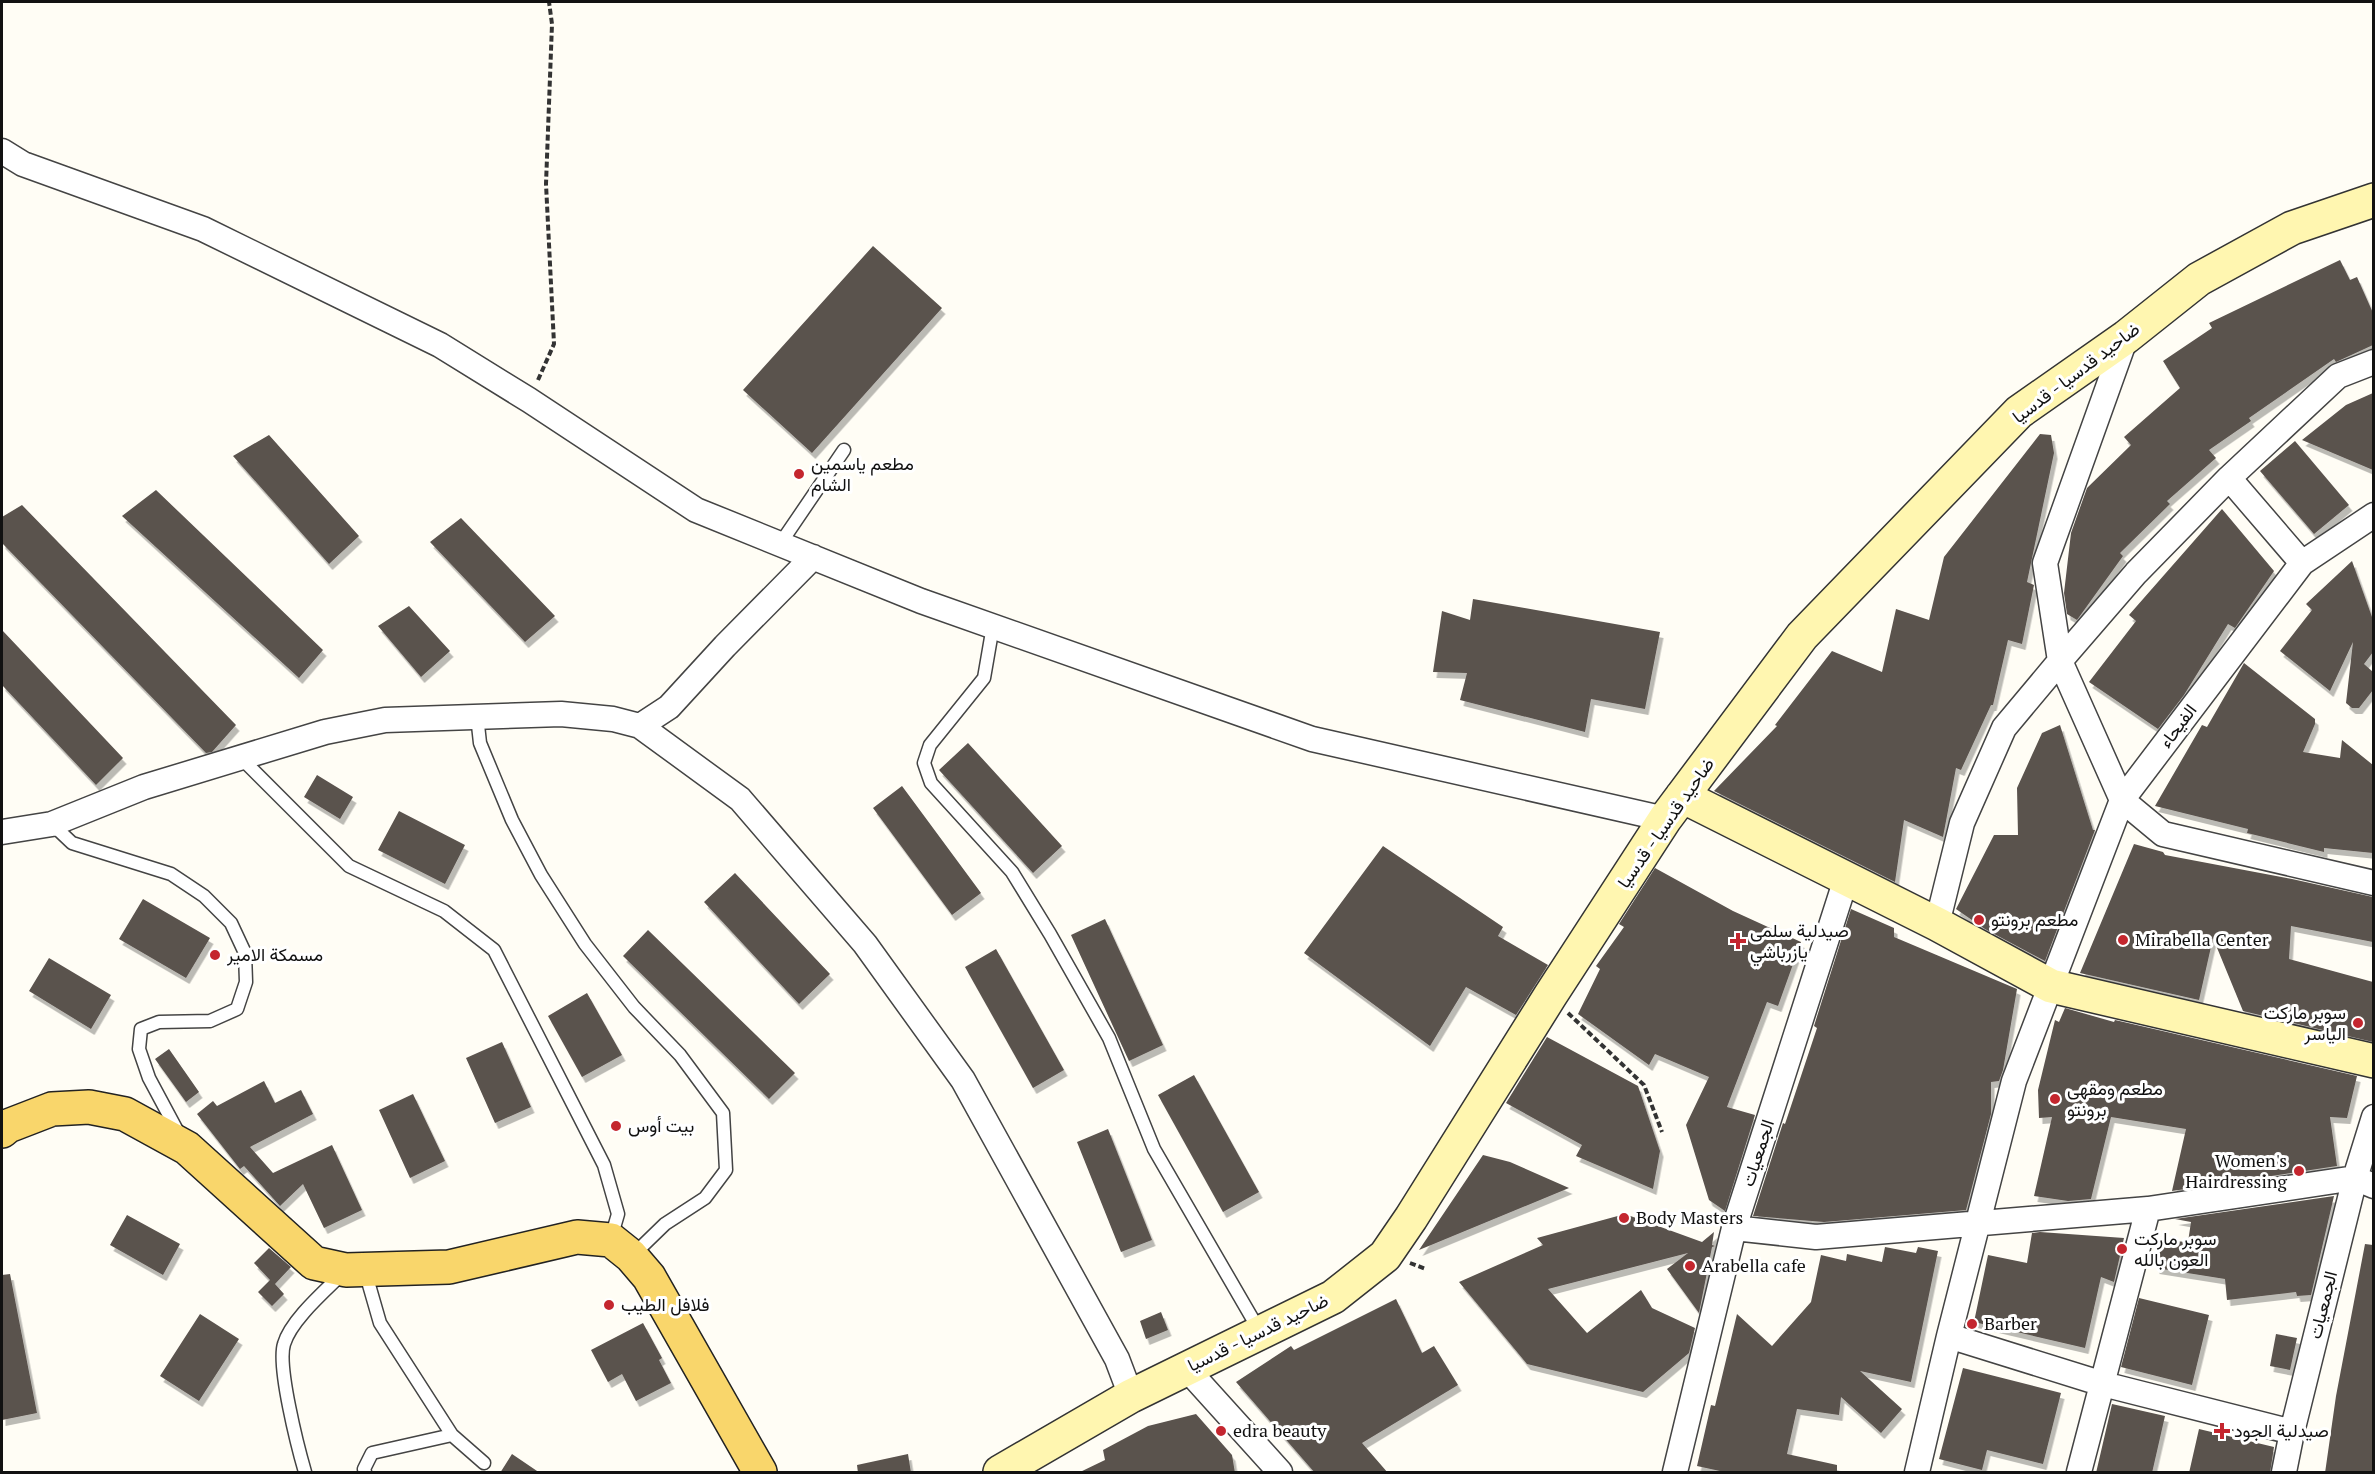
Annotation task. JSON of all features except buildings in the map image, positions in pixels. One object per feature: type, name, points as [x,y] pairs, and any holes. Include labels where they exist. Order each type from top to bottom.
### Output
[{"type":"main road","name":"ضاحيد قدسيا - قدسيا","points":[[1000,1473],[1131,1396],[1333,1297],[1385,1256],[1550,996],[1674,808],[1802,636],[2019,412],[2126,337],[2199,279],[2292,228],[2373,200]]},
{"type":"main road","points":[[1674,808],[1846,879],[1937,924],[2051,986],[2373,1061]]},
{"type":"main road","points":[[2,1131],[8,1126],[52,1109],[89,1107],[125,1114],[187,1148],[314,1263],[355,1270],[449,1267],[577,1237],[621,1248],[649,1277],[760,1473]]},
{"type":"street","points":[[2,151],[23,164],[203,230],[440,345],[529,400],[696,510],[921,601],[1312,739],[1674,808]]},
{"type":"street","points":[[2126,337],[2045,563],[2060,661],[2122,800],[2163,834],[2373,883]]},
{"type":"street","points":[[1937,924],[1962,823],[2004,728],[2136,573],[2229,478],[2338,376],[2373,362]]},
{"type":"street","points":[[2229,478],[2302,563]]},
{"type":"street","name":"الفيحاء","points":[[2051,986],[2122,800],[2302,563],[2373,515]]},
{"type":"street","points":[[640,726],[669,707],[725,646],[813,557]]},
{"type":"street","points":[[2,832],[52,824],[144,787],[240,757],[325,732],[385,720],[561,714],[613,719],[640,726],[740,799],[865,944],[963,1080],[1117,1359],[1131,1396]]},
{"type":"street","name":"الجمعيات","points":[[1675,1473],[1734,1228],[1846,879]]},
{"type":"street","points":[[1917,1473],[1949,1336],[2014,1081],[2051,986]]},
{"type":"street","name":"الجمعيات","points":[[2284,1473],[2292,1432],[2364,1182],[2373,1118]]},
{"type":"street","points":[[1734,1228],[1816,1237],[2148,1209],[2364,1182]]},
{"type":"street","points":[[2079,1473],[2148,1209]]},
{"type":"street","points":[[1949,1336],[2103,1384],[2292,1432]]},
{"type":"street","points":[[1186,1368],[1280,1473]]},
{"type":"lane","points":[[780,544],[844,450]]},
{"type":"lane","points":[[993,626],[984,678],[930,745],[924,763],[931,783],[1012,872],[1050,934],[1109,1038],[1154,1149],[1260,1331]]},
{"type":"lane","points":[[240,757],[349,866],[444,911],[494,950],[604,1165],[618,1214],[621,1248],[665,1224],[705,1198],[726,1170],[723,1113],[680,1055],[634,1007],[585,944],[542,875],[512,820],[480,743],[477,716]]},
{"type":"lane","points":[[52,824],[72,843],[171,874],[204,896],[231,923],[245,953],[246,982],[237,1009],[210,1021],[159,1023],[141,1029],[139,1049],[149,1078],[187,1148]]},
{"type":"lane","points":[[305,1473],[282,1371],[284,1344],[300,1317],[355,1270],[380,1323],[452,1435],[484,1463]]},
{"type":"lane","points":[[365,1473],[364,1469],[372,1453],[452,1435]]},
{"type":"path","points":[[529,400],[554,344],[546,184],[552,24],[549,2]]},
{"type":"path","points":[[1550,996],[1644,1085],[1662,1132]]},
{"type":"place","name":"مطعم ياسمين الشام","points":[[799,474]]},
{"type":"place","name":"مطعم برونتو","points":[[1979,920]]},
{"type":"place","name":"Mirabella Center","points":[[2123,940]]},
{"type":"place","name":"صيدلية سلمى يازرباشي","points":[[1738,941]]},
{"type":"place","name":"مسمكة الامير","points":[[215,955]]},
{"type":"place","name":"سوبر ماركت الياسر","points":[[2358,1023]]},
{"type":"place","name":"مطعم ومقهى برونتو","points":[[2055,1099]]},
{"type":"place","name":"بيت أوس","points":[[616,1126]]},
{"type":"place","name":"Women's Hairdressing","points":[[2299,1171]]},
{"type":"place","name":"Body Masters","points":[[1624,1218]]},
{"type":"place","name":"سوبر ماركت العون بالله","points":[[2122,1249]]},
{"type":"place","name":"Arabella cafe","points":[[1690,1266]]},
{"type":"place","name":"فلافل الطيب","points":[[609,1305]]},
{"type":"place","name":"Barber","points":[[1972,1324]]},
{"type":"place","name":"edra beauty","points":[[1221,1431]]},
{"type":"place","name":"صيدلية الجود","points":[[2222,1431]]}]
